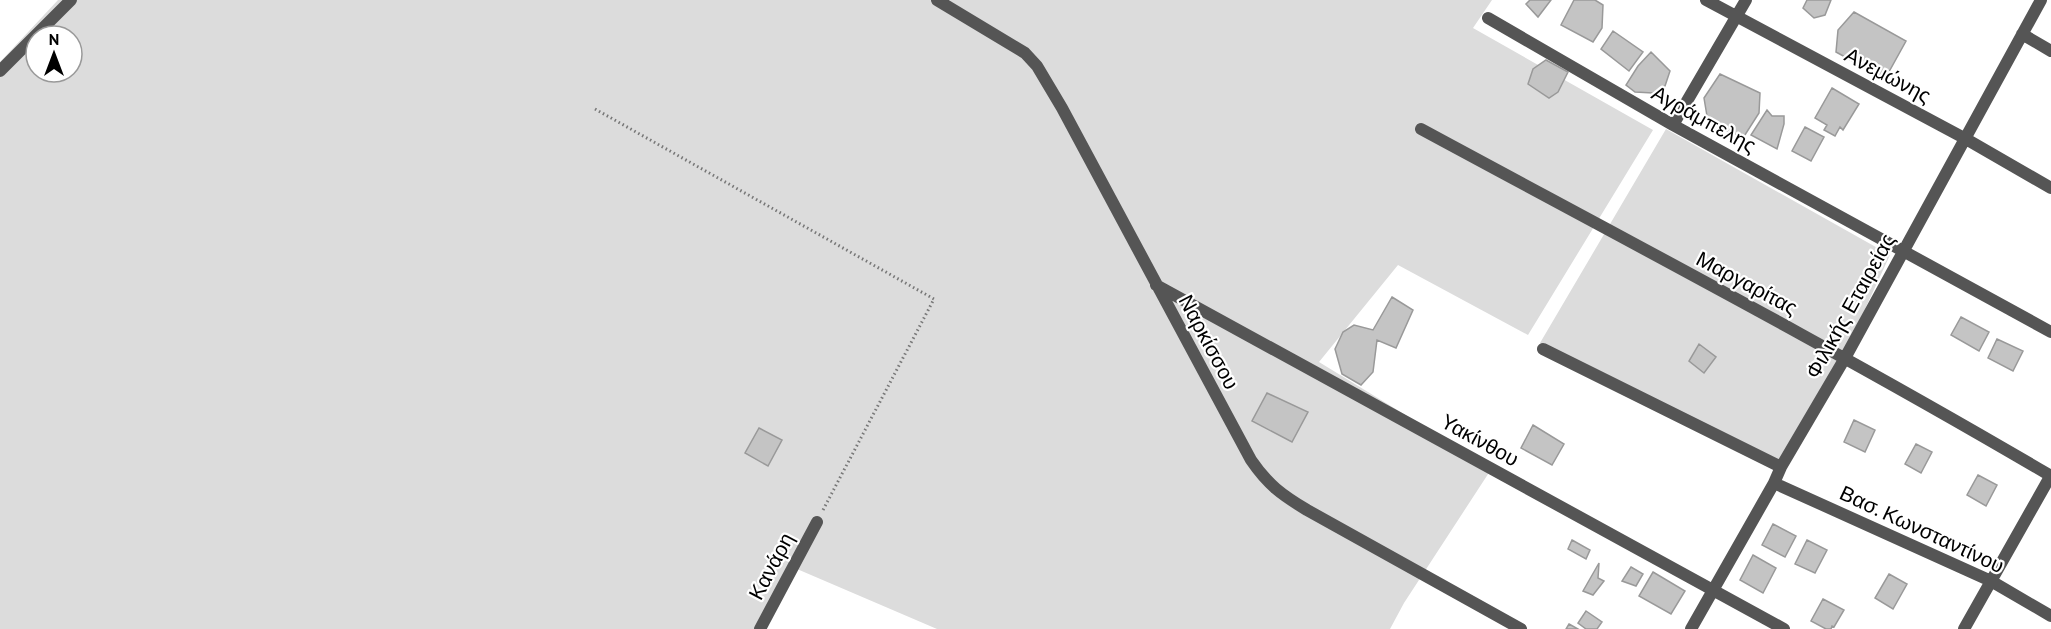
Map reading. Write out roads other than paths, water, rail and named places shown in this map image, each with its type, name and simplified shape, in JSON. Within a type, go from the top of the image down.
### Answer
[{"type":"street","points":[[0,71],[71,0]]},
{"type":"street","name":"Ναρκίσσου","points":[[937,0],[1012,44],[1025,53],[1037,66],[1062,108],[1251,460],[1264,479],[1284,496],[1307,510],[1521,629]]},
{"type":"street","name":"Ανεμώνης","points":[[1706,0],[1966,139],[2051,188]]},
{"type":"street","points":[[1674,125],[1746,0]]},
{"type":"street","name":"Φιλικής Εταιρείας","points":[[1691,629],[1845,358],[2041,0]]},
{"type":"street","name":"Αγράμπελης","points":[[1488,18],[1674,125],[2051,332]]},
{"type":"street","points":[[2022,34],[2051,51]]},
{"type":"street","name":"Μαργαρίτας","points":[[1421,129],[1845,358],[2051,476]]},
{"type":"street","name":"Υακίνθου","points":[[1156,285],[1784,629]]},
{"type":"street","points":[[1543,349],[1781,467]]},
{"type":"street","points":[[1964,629],[2051,476]]},
{"type":"street","name":"Βασ. Κωνσταντίνου","points":[[1774,483],[1991,581],[2051,616]]},
{"type":"street","name":"Κανάρη","points":[[764,628],[817,522]]}]
